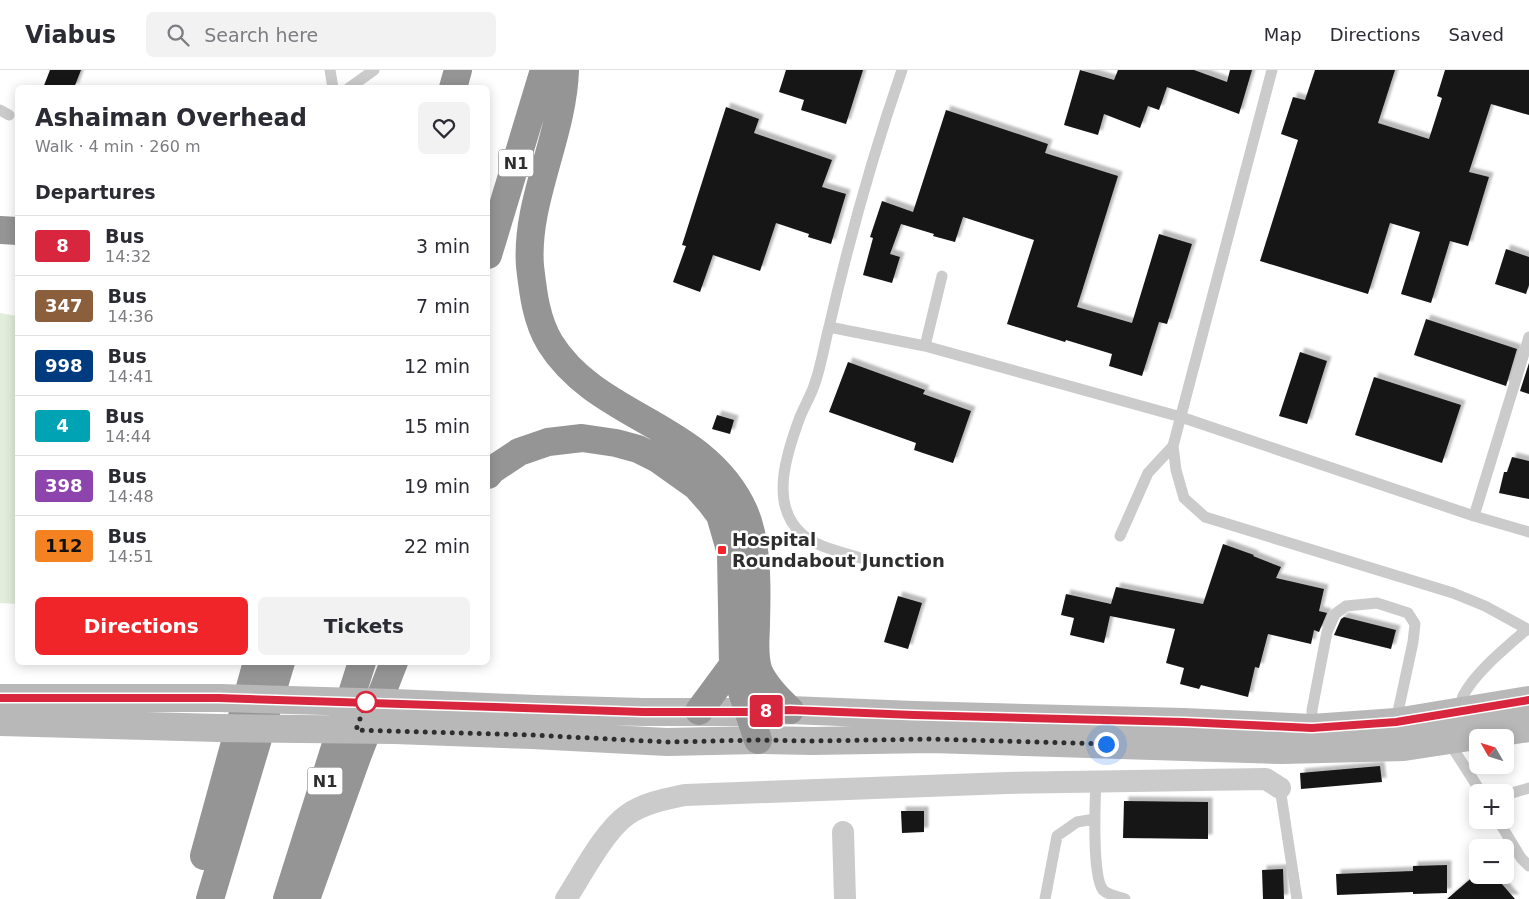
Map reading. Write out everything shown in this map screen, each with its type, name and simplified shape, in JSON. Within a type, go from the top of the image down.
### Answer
[{"type":"highway","points":[[454,85],[458,70]]},
{"type":"highway","name":"N1","points":[[490,248],[544,70]]},
{"type":"highway","points":[[565,70],[565,89],[560,117],[535,212],[530,241],[533,290],[540,320],[550,342],[567,365],[589,386],[690,447],[715,468],[732,489],[745,513],[752,542],[756,570],[756,650],[758,670],[777,698],[790,710]]},
{"type":"highway","points":[[0,230],[15,231]]},
{"type":"highway","points":[[490,472],[519,452],[548,442],[582,438],[616,443],[638,450],[658,459],[696,486],[720,515],[731,553],[733,666],[758,740]]},
{"type":"highway","points":[[192,899],[256,665]]},
{"type":"highway","points":[[210,899],[280,665]]},
{"type":"highway","name":"N1","points":[[287,899],[361,665]]},
{"type":"highway","points":[[306,899],[393,665]]},
{"type":"highway","points":[[700,711],[733,666]]},
{"type":"main road","points":[[0,698],[219,698],[536,709],[748,712],[790,710],[1184,722],[1312,728],[1396,722],[1529,700]]},
{"type":"main road","points":[[0,722],[219,728],[395,730],[667,742],[950,740],[1218,749],[1363,749],[1404,747],[1529,728]]},
{"type":"street","points":[[1215,780],[1218,749]]},
{"type":"street","points":[[566,899],[612,829],[627,815],[644,806],[665,799],[686,796],[1007,782],[1266,779],[1280,788]]},
{"type":"street","points":[[843,832],[845,899]]},
{"type":"lane","points":[[330,70],[332,85]]},
{"type":"lane","points":[[353,85],[374,70]]},
{"type":"lane","points":[[864,559],[813,542],[800,533],[789,519],[784,508],[784,469],[800,416],[814,386],[849,242],[884,122],[902,70]]},
{"type":"lane","points":[[1272,70],[1173,446],[1176,470],[1184,498],[1205,517],[1453,593],[1485,606],[1528,629],[1493,659],[1478,675],[1462,697],[1460,712]]},
{"type":"lane","points":[[925,346],[942,276]]},
{"type":"lane","points":[[829,326],[925,346],[1181,416],[1474,516],[1529,532]]},
{"type":"lane","points":[[1474,516],[1529,337]]},
{"type":"lane","points":[[1120,536],[1148,473],[1173,446]]},
{"type":"lane","points":[[1312,728],[1312,710],[1327,632],[1335,614],[1346,606],[1377,603],[1408,613],[1415,624],[1396,722]]},
{"type":"lane","points":[[1444,742],[1454,750],[1476,784]]},
{"type":"lane","points":[[1096,781],[1095,819],[1098,881],[1104,892],[1125,899]]},
{"type":"lane","points":[[1280,788],[1297,899]]},
{"type":"lane","points":[[1514,793],[1529,788]]},
{"type":"lane","points":[[1046,899],[1057,836],[1077,822],[1095,819]]},
{"type":"lane","points":[[1503,829],[1521,858],[1529,866]]},
{"type":"green space","points":[[0,313],[15,316],[15,604],[0,603]]},
{"type":"building","points":[[50,70],[81,70],[75,85],[44,85]]},
{"type":"building","points":[[786,70],[863,70],[846,124],[801,110],[804,100],[779,92]]},
{"type":"building","points":[[1080,70],[1114,80],[1118,70],[1194,70],[1227,82],[1230,70],[1252,70],[1239,114],[1167,87],[1159,110],[1148,106],[1140,128],[1104,114],[1098,135],[1064,125]]},
{"type":"building","points":[[1315,70],[1395,70],[1378,123],[1429,139],[1442,98],[1437,96],[1445,70],[1529,70],[1529,115],[1491,104],[1469,172],[1489,177],[1468,246],[1450,241],[1431,303],[1401,294],[1420,232],[1390,223],[1368,294],[1260,261],[1298,140],[1281,134],[1293,97],[1305,100]]},
{"type":"building","points":[[726,107],[759,119],[754,133],[832,160],[822,187],[846,194],[831,244],[808,237],[809,234],[776,223],[760,271],[713,255],[700,292],[673,282],[686,246],[682,245]]},
{"type":"building","points":[[946,110],[1048,144],[1045,153],[1118,176],[1077,307],[1132,323],[1159,234],[1192,244],[1167,324],[1159,322],[1142,376],[1109,366],[1112,354],[1007,324],[1034,240],[963,217],[955,242],[901,224],[890,254],[900,257],[892,283],[863,275],[873,238],[870,237],[882,201],[913,212]]},
{"type":"building","points":[[1506,249],[1529,257],[1529,285],[1526,294],[1495,284]]},
{"type":"building","points":[[1426,319],[1517,349],[1506,386],[1414,355]]},
{"type":"building","points":[[1300,352],[1327,361],[1307,424],[1279,416]]},
{"type":"building","points":[[848,362],[925,390],[923,394],[971,411],[953,463],[914,450],[916,443],[829,412]]},
{"type":"building","points":[[1529,363],[1529,394],[1520,391]]},
{"type":"building","points":[[1374,377],[1461,405],[1442,463],[1355,435]]},
{"type":"building","points":[[717,415],[734,420],[730,434],[712,429]]},
{"type":"building","points":[[1512,457],[1529,461],[1529,499],[1499,493],[1504,472],[1507,472]]},
{"type":"building","points":[[1223,544],[1281,567],[1276,578],[1324,589],[1319,611],[1327,613],[1319,632],[1314,630],[1311,644],[1268,634],[1259,668],[1255,667],[1248,697],[1201,685],[1199,689],[1180,684],[1184,668],[1166,663],[1175,629],[1110,616],[1104,643],[1070,635],[1074,618],[1061,615],[1066,594],[1111,604],[1116,587],[1203,604]]},
{"type":"building","points":[[898,596],[922,603],[908,649],[884,642]]},
{"type":"building","points":[[1344,617],[1396,630],[1391,649],[1334,635],[1341,619]]},
{"type":"building","points":[[1380,766],[1382,782],[1301,789],[1300,773]]},
{"type":"building","points":[[1124,801],[1208,802],[1208,839],[1123,838]]},
{"type":"building","points":[[901,811],[924,811],[924,832],[902,833]]},
{"type":"building","points":[[1447,865],[1447,893],[1413,894],[1413,892],[1337,895],[1336,874],[1413,871],[1413,866]]},
{"type":"building","points":[[1283,869],[1284,899],[1263,899],[1262,870]]},
{"type":"building","points":[[1469,880],[1469,884],[1502,884],[1515,899],[1447,899]]},
{"type":"bus line","name":"8","points":[[0,698],[219,698],[643,712],[790,710],[1184,722],[1312,728],[1396,722],[1529,700]]},
{"type":"place","name":"Hospital Roundabout Junction","points":[[722,550]]},
{"type":"route","points":[[366,702],[356,730],[532,735],[667,742],[932,739],[1106,744]]}]
